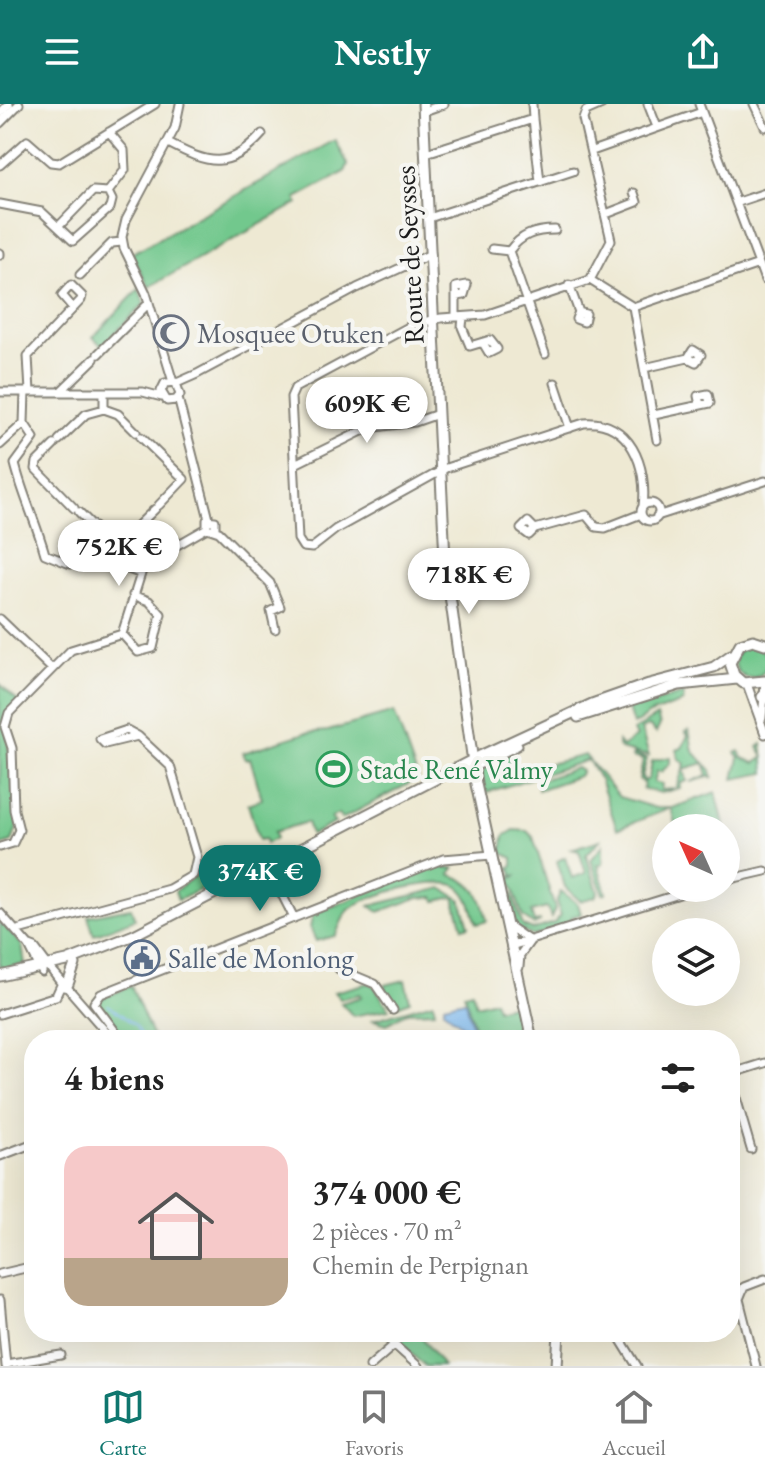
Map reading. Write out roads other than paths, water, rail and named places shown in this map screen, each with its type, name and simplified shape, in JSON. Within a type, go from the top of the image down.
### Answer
[{"type":"main road","name":"Route de Seysses","points":[[424,107],[445,559],[472,763],[530,1030]]},
{"type":"main road","points":[[0,979],[27,970],[46,969],[134,935],[592,704],[649,684],[714,667],[744,641],[765,644]]},
{"type":"main road","points":[[731,655],[731,668],[737,679]]},
{"type":"main road","points":[[472,763],[605,707],[689,683],[737,679],[747,684],[765,683]]},
{"type":"main road","points":[[0,979],[75,964],[131,942],[268,868]]},
{"type":"main road","points":[[67,987],[75,964]]},
{"type":"main road","points":[[557,1366],[558,1342]]},
{"type":"street","points":[[0,113],[9,104]]},
{"type":"street","points":[[0,123],[19,104]]},
{"type":"street","points":[[0,165],[27,141],[51,162],[59,163],[155,104]]},
{"type":"street","points":[[180,104],[179,121],[126,220],[122,242],[149,303],[210,525],[270,583],[280,607],[271,611],[275,629]]},
{"type":"street","points":[[424,107],[444,104]]},
{"type":"street","points":[[532,104],[540,182]]},
{"type":"street","points":[[590,280],[611,240],[584,114],[602,104]]},
{"type":"street","points":[[648,104],[657,127]]},
{"type":"street","points":[[754,104],[765,127]]},
{"type":"street","points":[[592,151],[701,108],[765,280]]},
{"type":"street","points":[[426,153],[533,119]]},
{"type":"street","points":[[108,192],[125,170],[124,150],[109,132]]},
{"type":"street","points":[[168,143],[198,159],[214,162],[226,160],[250,147],[262,134]]},
{"type":"street","points":[[429,218],[573,171]]},
{"type":"street","points":[[59,226],[93,191],[108,192]]},
{"type":"street","points":[[0,204],[42,212],[59,226],[69,240],[80,239],[110,208],[112,200],[108,192]]},
{"type":"street","points":[[606,214],[633,206],[637,202],[634,193]]},
{"type":"street","points":[[738,202],[765,193]]},
{"type":"street","points":[[509,251],[518,237],[541,230],[555,230]]},
{"type":"street","points":[[80,275],[112,243],[122,242]]},
{"type":"street","points":[[492,249],[509,251]]},
{"type":"street","points":[[509,251],[545,354]]},
{"type":"street","points":[[0,392],[171,390],[347,293],[431,254]]},
{"type":"street","points":[[633,307],[759,264]]},
{"type":"street","points":[[656,509],[645,492],[634,450],[625,436],[616,428],[596,422],[570,428],[425,480],[307,548],[298,539],[291,397],[295,388],[405,328],[434,320],[485,315],[590,280],[633,307],[657,440]]},
{"type":"street","points":[[569,285],[579,312]]},
{"type":"street","points":[[456,296],[466,342],[474,346],[483,343]]},
{"type":"street","points":[[61,391],[149,303]]},
{"type":"street","points":[[73,308],[28,356],[24,423],[34,438],[15,464],[24,501],[32,509],[48,557],[70,564],[93,544],[101,543],[126,568],[139,573]]},
{"type":"street","points":[[644,368],[688,358]]},
{"type":"street","points":[[555,383],[570,428]]},
{"type":"street","points":[[104,392],[104,409]]},
{"type":"street","points":[[654,415],[700,405]]},
{"type":"street","points":[[184,479],[118,414],[104,409],[88,413],[37,462],[36,469],[111,544],[117,546],[184,479],[198,475]]},
{"type":"street","points":[[295,464],[368,428],[408,423],[438,414]]},
{"type":"street","points":[[0,445],[24,423]]},
{"type":"street","points":[[535,529],[586,515],[596,527],[605,528],[642,510],[675,508],[765,481]]},
{"type":"street","points":[[645,492],[642,510],[649,521],[656,509]]},
{"type":"street","points":[[122,634],[139,573],[149,560],[210,525]]},
{"type":"street","points":[[122,634],[140,652],[153,648],[161,618],[149,601],[133,595]]},
{"type":"street","points":[[0,619],[52,669]]},
{"type":"street","points":[[0,847],[13,843],[19,830],[14,810],[12,748],[6,718],[76,647],[122,634]]},
{"type":"street","points":[[764,733],[765,683]]},
{"type":"street","points":[[747,684],[764,733]]},
{"type":"street","points":[[18,930],[41,921],[169,889],[193,875],[197,857],[170,766],[138,736]]},
{"type":"street","points":[[114,1030],[94,1003],[101,994],[443,859],[492,855]]},
{"type":"street","points":[[268,868],[294,918]]},
{"type":"street","points":[[740,877],[765,871]]},
{"type":"street","points":[[511,946],[654,902]]},
{"type":"street","points":[[0,913],[18,930],[46,969],[67,987],[104,1030]]},
{"type":"street","points":[[507,925],[530,941]]},
{"type":"street","points":[[517,973],[520,955],[530,941]]},
{"type":"street","points":[[27,970],[29,946]]},
{"type":"street","points":[[332,959],[339,969],[375,984],[393,1010]]},
{"type":"street","points":[[0,1014],[56,996],[67,987]]},
{"type":"street","points":[[740,1072],[765,1063]]},
{"type":"street","points":[[740,1110],[751,1149]]},
{"type":"street","points":[[0,1156],[24,1147]]},
{"type":"street","points":[[0,1274],[24,1268]]},
{"type":"street","points":[[740,1297],[744,1287],[765,1279]]},
{"type":"street","points":[[0,1300],[6,1365],[61,1355]]},
{"type":"street","points":[[740,1303],[756,1366]]},
{"type":"street","points":[[391,1342],[418,1366]]},
{"type":"street","points":[[622,1342],[637,1366]]},
{"type":"street","points":[[370,1366],[394,1345]]},
{"type":"water","points":[[464,1000],[473,1029],[467,1029],[444,1010],[444,1005]]},
{"type":"waterway","points":[[108,1005],[138,1030]]},
{"type":"place","name":"Mosquee Otuken","points":[[171,333]]},
{"type":"place","name":"Stade René Valmy","points":[[334,769]]},
{"type":"place","name":"Salle de Monlong","points":[[142,958]]}]
